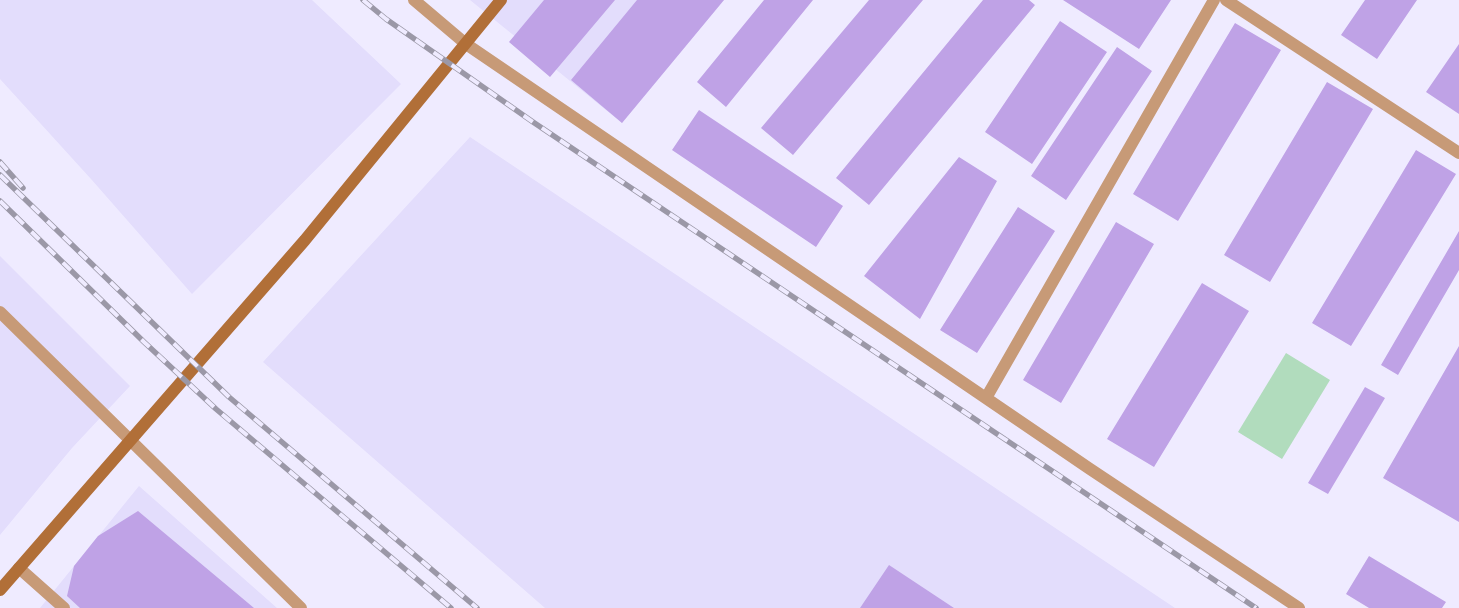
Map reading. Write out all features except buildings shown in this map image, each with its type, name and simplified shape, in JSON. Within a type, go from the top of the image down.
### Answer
[{"type":"street","points":[[414,0],[466,44],[986,398],[1299,608]]},
{"type":"street","points":[[0,590],[306,240],[501,0]]},
{"type":"street","points":[[986,398],[1214,0]]},
{"type":"street","points":[[1226,0],[1459,153]]},
{"type":"street","points":[[0,312],[301,608]]},
{"type":"street","points":[[19,568],[64,608]]},
{"type":"shaded area","points":[[0,0],[312,0],[401,84],[192,294],[0,79]]},
{"type":"shaded area","points":[[470,0],[724,0],[622,123]]},
{"type":"shaded area","points":[[470,137],[1175,608],[545,608],[263,362]]},
{"type":"shaded area","points":[[0,256],[130,386],[72,448],[0,535]]},
{"type":"shaded area","points":[[139,486],[277,608],[40,608]]},
{"type":"green space","points":[[1286,353],[1330,380],[1282,459],[1238,432]]},
{"type":"railway","points":[[363,0],[386,19],[533,122],[1256,608]]},
{"type":"railway","points":[[0,162],[23,188]]},
{"type":"railway","points":[[0,175],[229,397],[477,608]]},
{"type":"railway","points":[[0,201],[144,342],[216,409],[451,608]]}]
